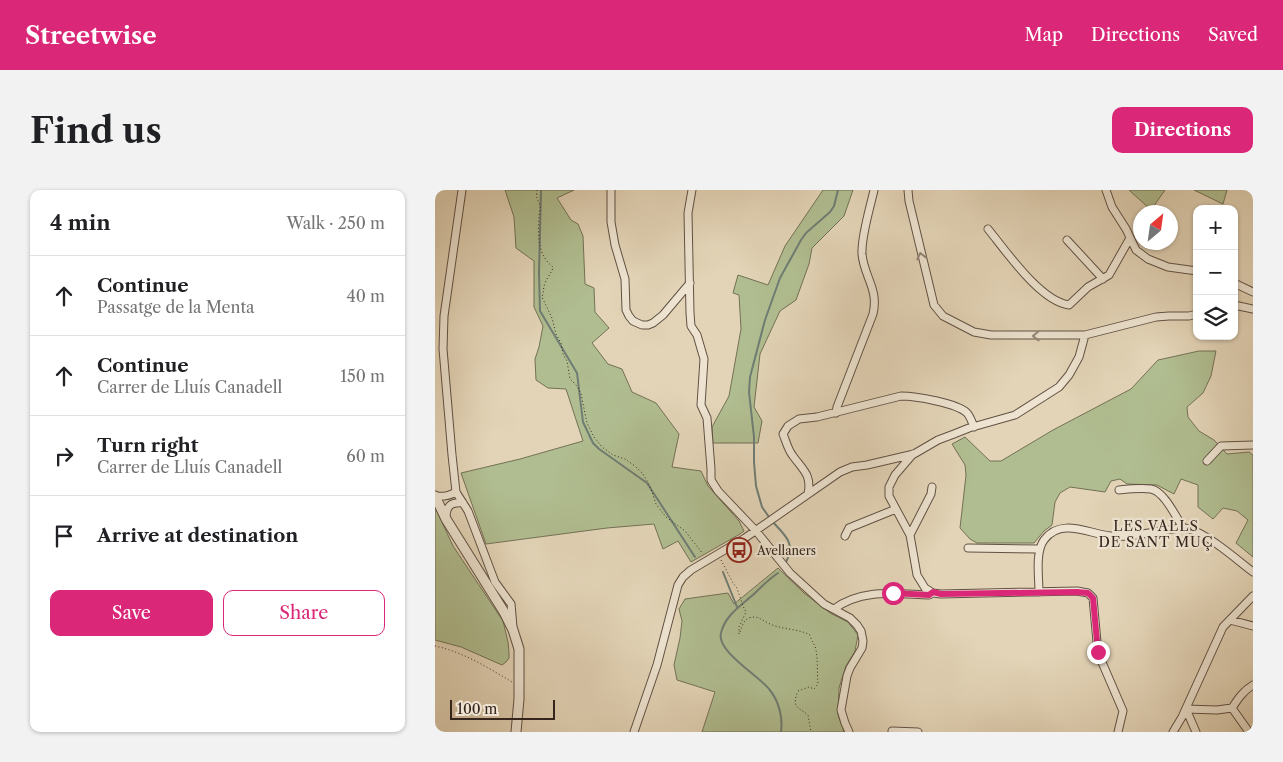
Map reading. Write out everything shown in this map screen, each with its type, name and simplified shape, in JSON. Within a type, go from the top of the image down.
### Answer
[{"type":"street","points":[[462,190],[444,316],[443,349],[452,455],[457,492],[468,511],[495,582],[511,604],[513,630]]},
{"type":"street","points":[[611,190],[611,222],[615,245],[625,279],[626,310],[633,321],[642,325],[653,323],[663,315],[690,283]]},
{"type":"street","points":[[692,190],[688,213],[691,326],[697,336],[704,359],[701,404],[707,418],[711,480],[718,491],[756,531],[790,573],[824,604],[853,621],[859,628],[863,637],[863,645],[846,681],[841,710],[849,732]]},
{"type":"street","points":[[837,413],[837,406],[873,314],[875,304],[863,260],[862,246],[874,190]]},
{"type":"street","points":[[908,190],[927,282],[934,305],[943,316],[975,332],[991,335],[1085,335],[1156,318],[1193,315]]},
{"type":"street","points":[[1106,190],[1112,207],[1136,250],[1148,259],[1168,267],[1193,270]]},
{"type":"street","points":[[987,229],[1038,288],[1063,304],[1069,305],[1088,287],[1109,274],[1130,238]]},
{"type":"street","points":[[1067,240],[1103,279]]},
{"type":"street","points":[[1238,285],[1253,292]]},
{"type":"street","points":[[1238,305],[1253,309]]},
{"type":"street","points":[[634,732],[657,665],[678,585],[683,577],[691,570],[719,555],[756,531],[840,472],[852,467],[867,466],[914,454],[938,440],[1015,415],[1059,387],[1069,375],[1079,357],[1085,335]]},
{"type":"street","points":[[808,494],[810,486],[808,476],[792,455],[783,434],[787,426],[799,419],[837,413],[901,396],[909,396],[956,407],[966,412],[974,427]]},
{"type":"street","points":[[1207,461],[1221,446],[1253,445]]},
{"type":"street","points":[[914,454],[895,475],[889,487],[889,496],[909,535],[917,576],[925,588],[941,594],[1088,593],[1093,598],[1098,652],[1123,711],[1118,732]]},
{"type":"street","points":[[909,535],[931,494],[931,486]]},
{"type":"street","points":[[1119,490],[1157,490],[1163,496],[1183,528]]},
{"type":"street","points":[[435,496],[443,497],[457,492]]},
{"type":"street","points":[[435,496],[446,520],[504,612],[513,630],[519,649],[519,700],[516,732]]},
{"type":"street","points":[[446,520],[446,511],[449,506],[455,502],[463,503]]},
{"type":"street","points":[[845,536],[849,528],[896,509]]},
{"type":"street","points":[[1039,592],[1039,549],[1044,540],[1057,529],[1071,528],[1111,536],[1127,536],[1189,528],[1202,535],[1253,572]]},
{"type":"street","points":[[968,548],[1039,549]]},
{"type":"street","points":[[834,609],[847,601],[869,594],[929,595],[933,592]]},
{"type":"street","points":[[1173,732],[1182,717],[1223,627],[1253,596]]},
{"type":"street","points":[[1230,620],[1253,626]]},
{"type":"street","points":[[1232,708],[1238,698],[1253,685]]},
{"type":"street","points":[[1186,708],[1217,710],[1232,708]]},
{"type":"street","points":[[1186,708],[1196,732]]},
{"type":"street","points":[[1232,708],[1249,732]]},
{"type":"street","points":[[892,732],[919,732]]},
{"type":"path","points":[[537,190],[536,197],[541,208],[539,215],[539,245],[548,263],[553,267],[544,284],[545,291],[542,297],[561,343],[570,378],[581,394],[587,423],[602,447],[613,455],[625,459],[643,474],[650,486],[656,504],[666,517],[685,531],[709,560]]},
{"type":"path","points":[[719,555],[737,588],[746,612],[739,627],[739,634],[744,622],[749,618],[757,617],[774,626],[805,632],[810,635],[817,651],[816,669],[818,684],[814,689],[809,687],[798,691],[794,702],[796,707],[807,715],[811,732]]},
{"type":"path","points":[[435,646],[449,649],[471,659],[519,686]]},
{"type":"green space","points":[[505,190],[574,190],[557,198],[571,220],[578,224],[583,236],[585,284],[594,288],[595,312],[609,328],[592,343],[608,364],[622,369],[632,392],[656,403],[679,434],[672,467],[701,471],[708,486],[739,521],[744,531],[740,534],[691,562],[678,541],[663,549],[654,524],[607,528],[486,544],[461,473],[583,441],[566,389],[548,388],[536,380],[535,359],[543,326],[534,307],[534,261],[516,248],[514,217]]},
{"type":"green space","points":[[823,190],[853,190],[844,216],[812,248],[809,264],[796,300],[780,311],[760,354],[754,407],[762,421],[758,443],[713,443],[712,427],[729,396],[741,329],[739,295],[733,293],[738,275],[768,285],[785,246]]},
{"type":"green space","points":[[1129,190],[1165,190],[1154,205],[1146,205]]},
{"type":"green space","points":[[1194,190],[1227,190],[1223,204]]},
{"type":"green space","points":[[1199,351],[1216,351],[1211,376],[1203,393],[1187,407],[1188,417],[1199,431],[1214,440],[1227,454],[1249,452],[1253,455],[1253,557],[1236,543],[1248,520],[1237,511],[1223,508],[1213,519],[1198,507],[1198,485],[1181,479],[1174,494],[1157,485],[1127,484],[1120,479],[1111,481],[1105,492],[1070,487],[1060,493],[1055,502],[1052,525],[1034,543],[977,543],[970,539],[960,528],[966,475],[965,465],[952,444],[965,437],[990,461],[1001,461],[1053,430],[1131,389],[1158,360]]},
{"type":"green space","points":[[435,507],[453,546],[503,621],[508,642],[509,658],[502,665],[461,647],[435,640]]},
{"type":"green space","points":[[778,568],[804,593],[830,613],[848,622],[858,635],[855,651],[846,666],[839,688],[838,715],[844,732],[702,732],[715,692],[677,680],[674,665],[682,621],[679,609],[685,599],[728,593],[734,604]]},
{"type":"waterway","points":[[541,190],[540,311],[577,373],[583,422],[593,443],[599,449],[647,483],[695,557]]},
{"type":"waterway","points":[[769,517],[762,507],[756,486],[754,437],[749,392],[750,377],[765,320],[780,278],[806,233],[830,212],[834,206],[838,190]]},
{"type":"waterway","points":[[772,521],[788,540],[790,549],[786,562]]},
{"type":"waterway","points":[[723,572],[737,607]]},
{"type":"waterway","points":[[778,573],[726,621],[721,633],[721,640],[731,655],[769,689],[779,709],[781,732]]},
{"type":"place","name":"Avellaners","points":[[739,550]]},
{"type":"district","name":"LES VALLS DE SANT MUÇ","points":[[1156,534]]},
{"type":"route","points":[[893,593],[929,595],[933,592],[941,594],[1088,593],[1093,598],[1098,652]]}]
